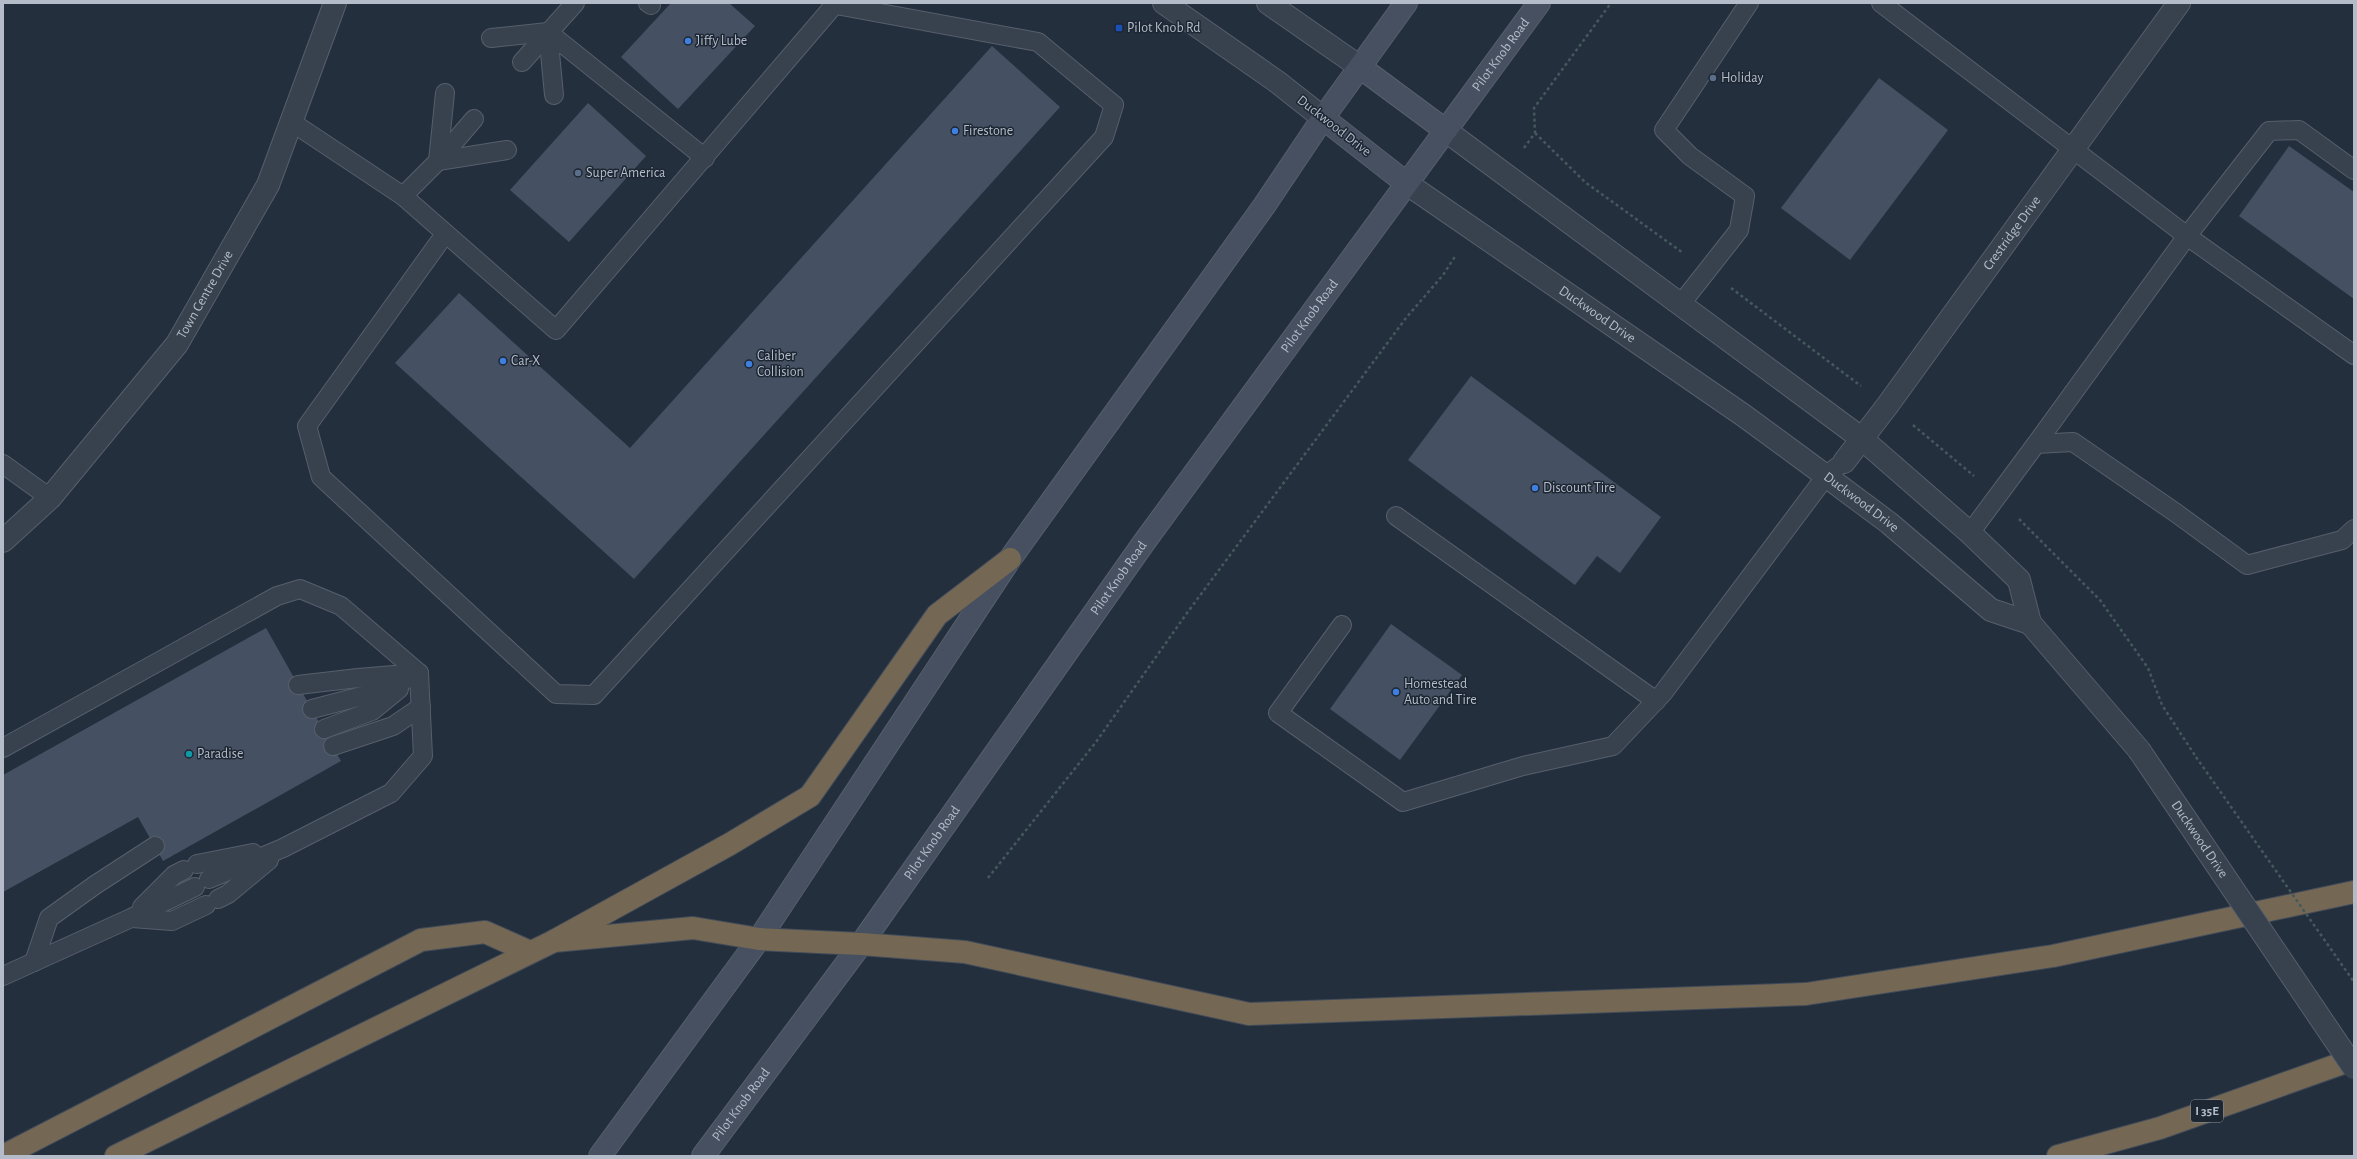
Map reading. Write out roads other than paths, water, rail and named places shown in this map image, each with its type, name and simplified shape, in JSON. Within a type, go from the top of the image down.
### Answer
[{"type":"highway","points":[[116,1156],[554,941],[730,844],[810,796],[937,615],[1010,559]]},
{"type":"highway","points":[[554,941],[693,928],[759,939],[861,944],[964,952],[1241,1013],[1257,1014],[1806,994],[2053,956],[2354,892]]},
{"type":"highway","points":[[3,1156],[421,940],[486,932],[530,952]]},
{"type":"highway","name":"I 35E","points":[[2058,1156],[2160,1128],[2354,1059]]},
{"type":"main road","points":[[600,1156],[759,939],[1010,559],[1264,206],[1324,118],[1406,3]]},
{"type":"main road","name":"Pilot Knob Road","points":[[703,1156],[861,944],[1146,541],[1406,183],[1539,3]]},
{"type":"main road","name":"Duckwood Drive","points":[[1360,67],[1445,130]]},
{"type":"main road","name":"Duckwood Drive","points":[[1324,118],[1406,183]]},
{"type":"street","name":"Town Centre Drive","points":[[3,541],[50,498],[177,344],[268,185],[290,121],[333,15],[335,3]]},
{"type":"street","name":"Duckwood Drive","points":[[1164,3],[1276,81],[1324,118]]},
{"type":"street","name":"Duckwood Drive","points":[[1268,3],[1360,67]]},
{"type":"street","name":"Crestridge Drive","points":[[1844,462],[2179,3]]},
{"type":"street","name":"Duckwood Drive","points":[[1445,130],[1861,438],[1970,533],[2019,580],[2030,623],[2139,750],[2354,1068]]},
{"type":"street","name":"Duckwood Drive","points":[[1406,183],[1736,411],[1826,476],[1888,523],[1990,610],[2030,623]]},
{"type":"lane","points":[[522,62],[575,3]]},
{"type":"lane","points":[[1680,305],[1739,230],[1745,196],[1690,156],[1664,130],[1749,3]]},
{"type":"lane","points":[[1881,3],[2187,236],[2354,355]]},
{"type":"lane","points":[[290,121],[402,196],[556,330],[836,4],[1038,42],[1114,105],[1104,136],[594,695],[556,694],[322,477],[307,426],[445,234]]},
{"type":"lane","points":[[548,32],[554,95]]},
{"type":"lane","points":[[491,38],[548,32],[705,158]]},
{"type":"lane","points":[[438,161],[445,93]]},
{"type":"lane","points":[[402,196],[438,161],[474,119]]},
{"type":"lane","points":[[1970,533],[2187,236],[2269,131],[2299,130],[2354,170]]},
{"type":"lane","points":[[438,161],[507,150]]},
{"type":"lane","points":[[2036,444],[2073,442],[2176,513],[2247,565],[2342,540],[2354,529]]},
{"type":"lane","points":[[1342,625],[1278,712],[1403,802],[1523,766],[1613,746],[1656,701],[1826,476],[1844,462]]},
{"type":"lane","points":[[3,464],[50,498]]},
{"type":"lane","points":[[1396,516],[1656,701]]},
{"type":"lane","points":[[3,748],[277,596],[300,589],[341,606],[419,673],[423,756],[390,793],[283,848],[202,883],[131,918],[3,976]]},
{"type":"lane","points":[[298,685],[419,673]]},
{"type":"lane","points":[[312,709],[381,691],[419,673]]},
{"type":"lane","points":[[324,729],[372,711],[419,673]]},
{"type":"lane","points":[[333,746],[393,726],[420,707]]},
{"type":"lane","points":[[34,962],[49,918],[94,885],[155,846]]},
{"type":"lane","points":[[131,918],[174,875],[191,867],[283,848]]},
{"type":"lane","points":[[131,918],[172,921],[228,894],[283,848]]},
{"type":"place","name":"Pilot Knob Rd","points":[[1119,28]]},
{"type":"place","name":"Jiffy Lube","points":[[688,41]]},
{"type":"place","name":"Holiday","points":[[1713,78]]},
{"type":"place","name":"Firestone","points":[[955,131]]},
{"type":"place","name":"Super America","points":[[578,173]]},
{"type":"place","name":"Car-X","points":[[503,361]]},
{"type":"place","name":"Caliber Collision","points":[[749,364]]},
{"type":"place","name":"Discount Tire","points":[[1535,488]]},
{"type":"place","name":"Homestead Auto and Tire","points":[[1396,692]]},
{"type":"place","name":"Paradise","points":[[189,754]]}]
